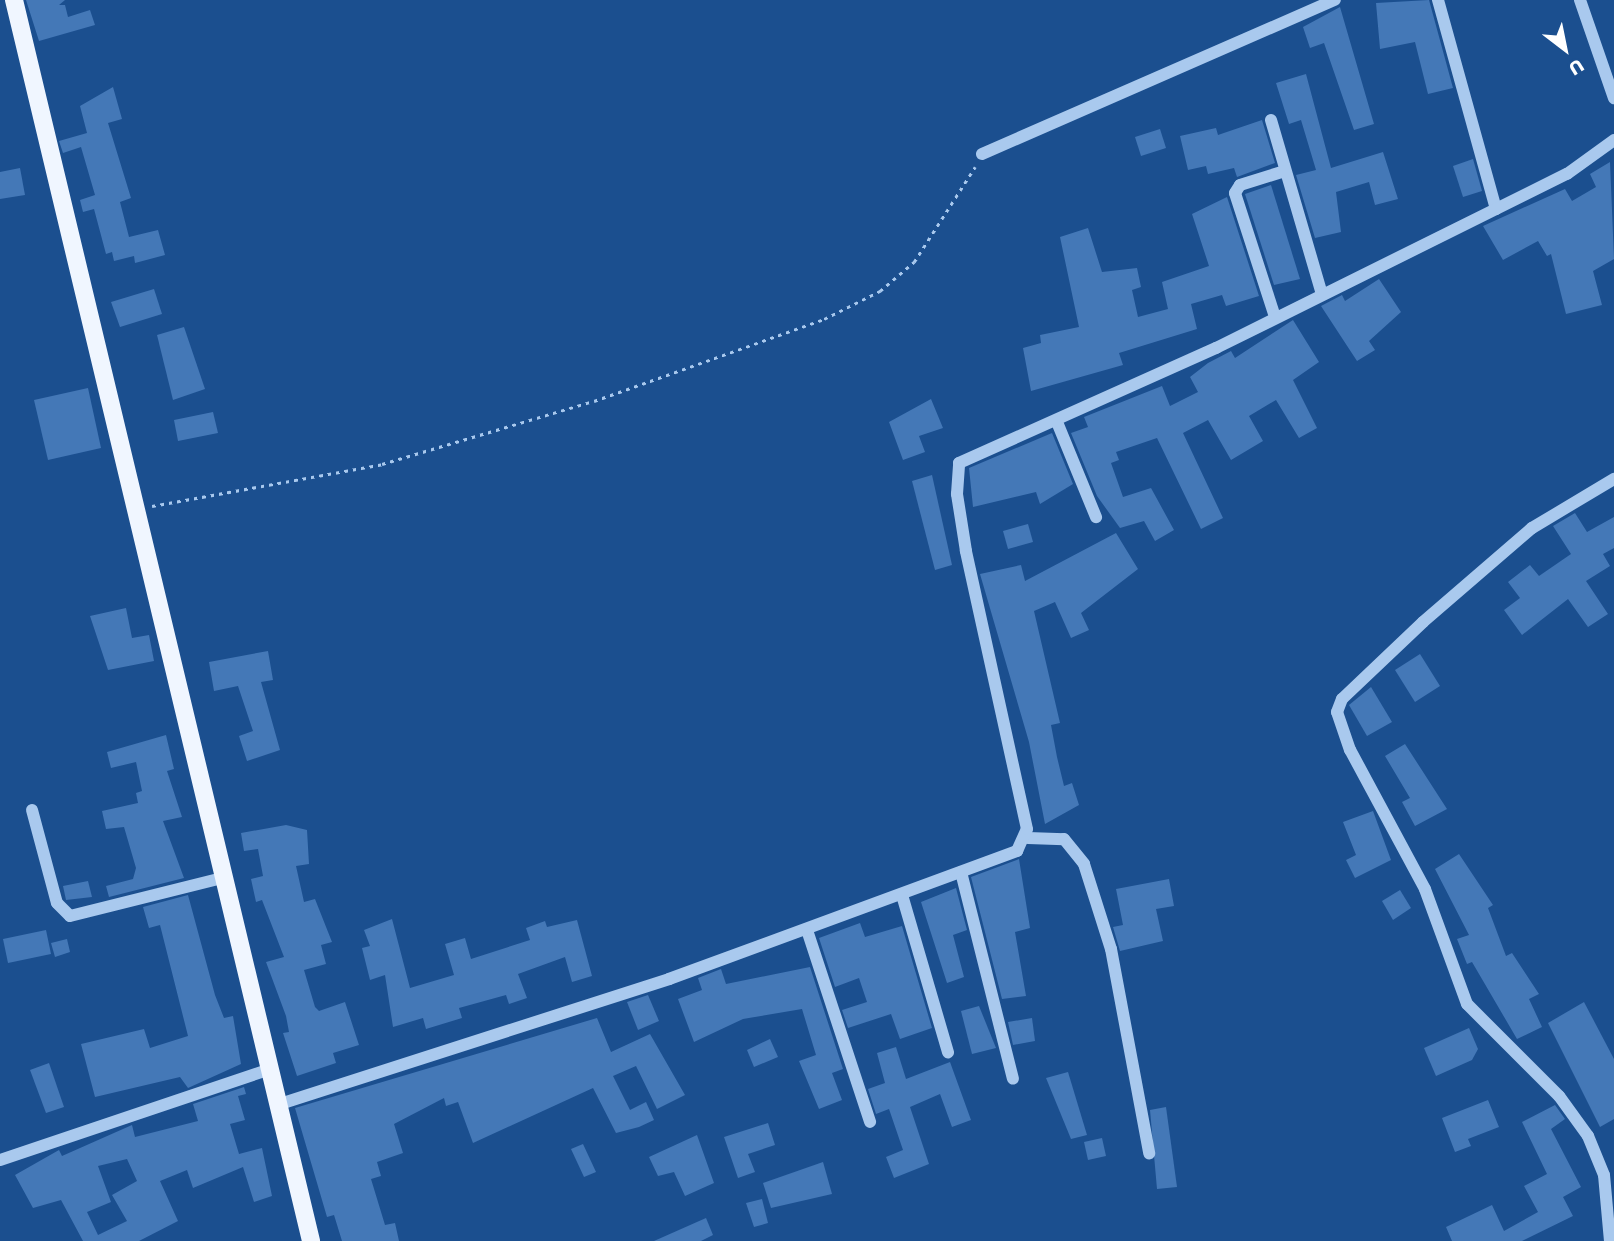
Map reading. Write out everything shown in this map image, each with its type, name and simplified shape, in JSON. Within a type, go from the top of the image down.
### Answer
[{"type":"main road","points":[[14,0],[138,508],[311,1241]]},
{"type":"street","points":[[982,154],[1335,0]]},
{"type":"street","points":[[1438,0],[1496,209]]},
{"type":"street","points":[[1580,0],[1614,98]]},
{"type":"street","points":[[1271,120],[1321,291]]},
{"type":"street","points":[[1028,838],[957,494],[959,463],[1057,422],[1275,317],[1321,291],[1567,174],[1614,140]]},
{"type":"street","points":[[1275,317],[1235,193],[1240,185],[1285,171]]},
{"type":"street","points":[[1057,422],[1096,517]]},
{"type":"street","points":[[1610,1241],[1604,1174],[1588,1136],[1559,1096],[1466,1003],[1425,889],[1350,750],[1336,712],[1342,699],[1413,632],[1532,528],[1614,479]]},
{"type":"street","points":[[32,810],[57,903],[70,916],[226,877]]},
{"type":"street","points":[[280,1104],[807,930],[1017,851],[1028,838]]},
{"type":"street","points":[[1028,838],[1064,839],[1084,864],[1111,949],[1149,1153]]},
{"type":"street","points":[[961,872],[1013,1079]]},
{"type":"street","points":[[902,895],[948,1052]]},
{"type":"street","points":[[807,930],[870,1122]]},
{"type":"street","points":[[0,1160],[271,1069]]},
{"type":"path","points":[[138,508],[382,464],[594,401],[824,319],[880,291],[914,262],[982,154]]},
{"type":"building","points":[[26,0],[65,0],[59,5],[65,5],[68,17],[90,10],[95,25],[39,41]]},
{"type":"building","points":[[1429,0],[1453,88],[1428,94],[1415,42],[1380,49],[1376,3]]},
{"type":"building","points":[[1340,7],[1374,124],[1354,130],[1324,43],[1310,48],[1303,27]]},
{"type":"building","points":[[1306,74],[1331,168],[1383,152],[1398,199],[1375,205],[1369,182],[1336,192],[1341,232],[1315,238],[1296,175],[1316,170],[1301,120],[1289,124],[1276,83]]},
{"type":"building","points":[[113,87],[122,119],[108,123],[131,198],[120,202],[129,237],[158,230],[165,255],[135,263],[134,256],[114,261],[112,252],[106,254],[94,209],[83,212],[80,200],[95,195],[81,147],[63,153],[59,141],[87,133],[80,106]]},
{"type":"building","points":[[1262,120],[1275,163],[1237,177],[1234,168],[1208,174],[1206,166],[1188,170],[1180,136],[1216,128],[1218,135]]},
{"type":"building","points":[[1160,129],[1166,148],[1141,156],[1135,137]]},
{"type":"building","points":[[1473,159],[1482,191],[1463,197],[1453,166]]},
{"type":"building","points":[[1610,162],[1614,259],[1593,271],[1602,305],[1566,314],[1551,254],[1547,256],[1538,241],[1503,260],[1483,226],[1565,189],[1572,201],[1596,187],[1590,174]]},
{"type":"building","points":[[20,168],[25,195],[0,199],[0,172]]},
{"type":"building","points":[[1271,185],[1300,279],[1274,285],[1245,194]]},
{"type":"building","points":[[1227,197],[1259,296],[1226,306],[1222,295],[1191,304],[1197,329],[1119,353],[1123,365],[1031,391],[1023,348],[1041,343],[1040,335],[1079,327],[1060,237],[1088,228],[1102,272],[1137,268],[1141,287],[1132,290],[1138,317],[1168,309],[1162,282],[1209,266],[1192,214]]},
{"type":"building","points":[[1379,279],[1401,312],[1369,341],[1375,350],[1357,361],[1321,306],[1342,295],[1345,301]]},
{"type":"building","points":[[154,289],[162,314],[120,327],[111,302]]},
{"type":"building","points":[[1293,320],[1319,362],[1293,380],[1317,428],[1299,438],[1276,400],[1249,416],[1263,441],[1231,460],[1208,420],[1183,433],[1223,518],[1201,529],[1157,438],[1116,452],[1119,460],[1111,463],[1123,497],[1151,488],[1174,530],[1155,541],[1144,521],[1120,528],[1097,496],[1071,433],[1088,427],[1084,417],[1162,386],[1170,406],[1198,392],[1190,377],[1208,363],[1231,351],[1235,358]]},
{"type":"building","points":[[184,327],[205,389],[173,400],[157,335]]},
{"type":"building","points":[[88,388],[101,448],[48,460],[34,400]]},
{"type":"building","points":[[931,399],[943,428],[919,436],[925,452],[903,460],[889,422]]},
{"type":"building","points":[[213,412],[218,433],[178,441],[174,420]]},
{"type":"building","points":[[1052,433],[1073,484],[1040,504],[1036,492],[973,507],[969,468]]},
{"type":"building","points":[[932,475],[952,565],[935,570],[912,481]]},
{"type":"building","points":[[1575,513],[1587,532],[1614,517],[1614,548],[1603,554],[1610,566],[1586,581],[1608,614],[1588,627],[1568,599],[1522,635],[1504,610],[1520,598],[1508,582],[1530,565],[1539,576],[1571,554],[1553,526]]},
{"type":"building","points":[[1028,524],[1033,542],[1008,549],[1003,531]]},
{"type":"building","points":[[1116,533],[1138,569],[1081,613],[1089,630],[1071,638],[1055,602],[1034,611],[1060,723],[1051,725],[1057,757],[1064,786],[1072,783],[1079,805],[1045,824],[1029,742],[980,574],[1021,565],[1025,581]]},
{"type":"building","points":[[126,608],[132,638],[149,635],[154,661],[108,670],[90,616]]},
{"type":"building","points":[[268,651],[273,680],[261,682],[280,750],[247,761],[239,736],[253,731],[238,686],[214,691],[209,662]]},
{"type":"building","points":[[1420,654],[1440,686],[1415,702],[1395,670]]},
{"type":"building","points":[[1371,687],[1392,722],[1367,736],[1349,705]]},
{"type":"building","points":[[166,735],[174,769],[167,771],[182,817],[163,821],[184,878],[109,897],[106,886],[133,879],[136,868],[124,827],[106,829],[102,811],[138,803],[136,793],[142,791],[136,762],[111,768],[107,752]]},
{"type":"building","points":[[1405,744],[1447,809],[1415,826],[1402,802],[1410,798],[1385,756]]},
{"type":"building","points":[[1373,811],[1391,860],[1355,878],[1346,860],[1356,855],[1343,822]]},
{"type":"building","points":[[286,825],[307,830],[309,864],[296,866],[304,902],[315,899],[332,942],[321,945],[326,964],[304,970],[315,1007],[319,1011],[345,1002],[359,1045],[333,1053],[336,1063],[297,1076],[283,1033],[289,1032],[286,1016],[266,962],[284,957],[262,900],[256,902],[251,879],[263,876],[258,849],[244,851],[241,833]]},
{"type":"building","points":[[1459,854],[1493,905],[1488,908],[1506,956],[1512,953],[1539,994],[1529,999],[1542,1027],[1517,1039],[1472,962],[1467,964],[1457,939],[1469,935],[1435,869]]},
{"type":"building","points":[[1019,859],[1030,928],[1015,932],[1026,996],[1002,999],[971,877]]},
{"type":"building","points":[[1169,879],[1174,906],[1156,909],[1163,941],[1120,951],[1113,927],[1123,925],[1116,889]]},
{"type":"building","points":[[88,881],[92,897],[66,900],[63,886]]},
{"type":"building","points":[[956,888],[967,930],[953,935],[964,977],[947,983],[921,902]]},
{"type":"building","points":[[1400,890],[1411,908],[1393,920],[1382,901]]},
{"type":"building","points":[[188,895],[215,995],[224,1018],[233,1016],[241,1064],[188,1088],[180,1077],[95,1097],[81,1044],[144,1029],[150,1048],[188,1036],[160,925],[149,928],[143,907]]},
{"type":"building","points":[[392,919],[410,988],[454,975],[445,944],[465,938],[471,959],[530,940],[526,928],[545,921],[547,927],[577,920],[592,976],[572,982],[565,957],[518,974],[527,998],[509,1004],[506,995],[459,1008],[462,1018],[426,1029],[423,1018],[393,1027],[385,975],[370,980],[362,948],[370,946],[364,930]]},
{"type":"building","points":[[860,923],[865,937],[902,926],[932,1028],[900,1039],[891,1014],[848,1028],[842,1010],[867,1002],[859,978],[835,987],[819,938]]},
{"type":"building","points":[[46,930],[51,954],[8,963],[3,939]]},
{"type":"building","points":[[67,939],[70,952],[55,957],[51,943]]},
{"type":"building","points":[[810,967],[843,1069],[832,1073],[842,1100],[819,1109],[799,1061],[816,1055],[802,1009],[743,1019],[694,1042],[678,999],[702,990],[698,978],[721,969],[726,984]]},
{"type":"building","points":[[648,995],[659,1021],[638,1030],[627,1002]]},
{"type":"building","points":[[1584,1002],[1614,1059],[1614,1119],[1600,1127],[1548,1023]]},
{"type":"building","points":[[979,1006],[996,1048],[972,1054],[961,1011]]},
{"type":"building","points":[[597,1018],[611,1052],[650,1034],[685,1095],[657,1109],[636,1066],[613,1076],[630,1110],[646,1102],[654,1120],[616,1133],[593,1088],[473,1143],[458,1102],[446,1106],[444,1098],[394,1124],[403,1153],[377,1162],[381,1176],[371,1179],[385,1225],[395,1223],[399,1241],[342,1241],[334,1215],[327,1217],[295,1108]]},
{"type":"building","points":[[1032,1018],[1035,1041],[1013,1045],[1008,1022]]},
{"type":"building","points":[[1469,1028],[1478,1049],[1472,1060],[1436,1076],[1424,1048]]},
{"type":"building","points":[[770,1039],[778,1057],[754,1067],[747,1050]]},
{"type":"building","points":[[896,1047],[906,1079],[950,1062],[971,1120],[952,1127],[940,1094],[910,1107],[929,1164],[894,1178],[886,1157],[903,1150],[889,1109],[876,1114],[868,1089],[885,1083],[877,1053]]},
{"type":"building","points":[[49,1063],[64,1107],[46,1113],[30,1070]]},
{"type":"building","points":[[1068,1072],[1087,1135],[1071,1139],[1046,1078]]},
{"type":"building","points":[[244,1087],[246,1094],[238,1096],[245,1120],[230,1124],[239,1154],[262,1148],[272,1196],[254,1202],[243,1167],[193,1188],[187,1170],[160,1181],[178,1221],[139,1241],[83,1241],[61,1200],[33,1208],[15,1175],[59,1150],[62,1156],[132,1125],[135,1137],[198,1121],[193,1104]],"holes":[[[127,1159],[137,1181],[112,1195],[127,1221],[98,1235],[87,1212],[111,1202],[98,1166]]]},
{"type":"building","points":[[1488,1100],[1499,1127],[1468,1139],[1471,1146],[1455,1152],[1442,1118]]},
{"type":"building","points":[[1555,1105],[1565,1119],[1551,1129],[1581,1187],[1563,1197],[1573,1216],[1522,1241],[1452,1241],[1446,1227],[1492,1205],[1504,1231],[1538,1212],[1524,1186],[1547,1174],[1522,1122]]},
{"type":"building","points":[[1166,1107],[1177,1187],[1157,1189],[1150,1110]]},
{"type":"building","points":[[768,1123],[775,1145],[748,1154],[755,1172],[738,1178],[724,1137]]},
{"type":"building","points":[[697,1135],[714,1183],[685,1196],[674,1172],[658,1176],[649,1157]]},
{"type":"building","points":[[1102,1138],[1106,1156],[1088,1160],[1084,1142]]},
{"type":"building","points":[[583,1144],[596,1172],[584,1177],[571,1149]]},
{"type":"building","points":[[823,1162],[832,1194],[771,1208],[763,1183]]},
{"type":"building","points":[[762,1199],[768,1223],[754,1227],[746,1203]]},
{"type":"building","points":[[706,1218],[713,1235],[701,1241],[654,1241]]}]
